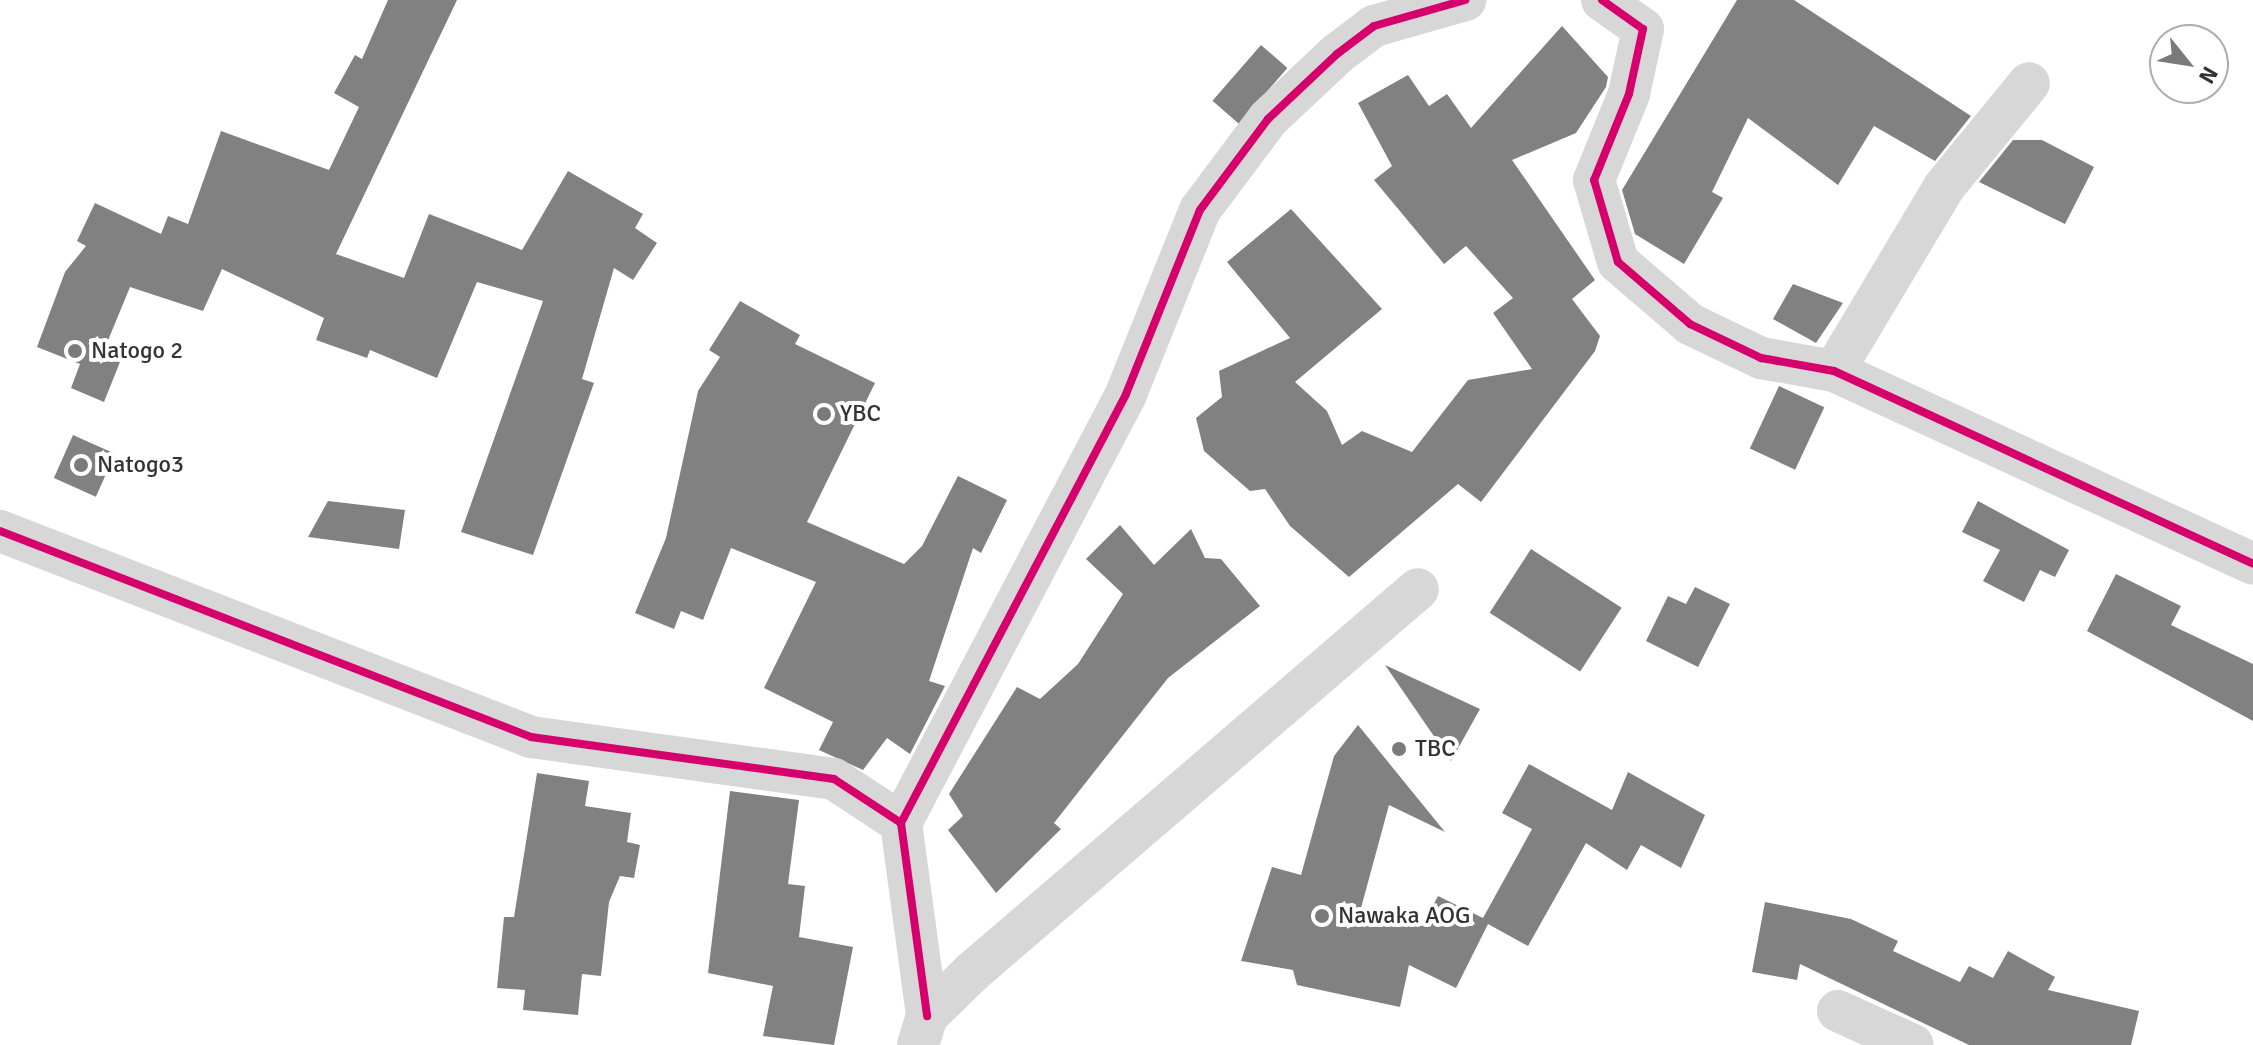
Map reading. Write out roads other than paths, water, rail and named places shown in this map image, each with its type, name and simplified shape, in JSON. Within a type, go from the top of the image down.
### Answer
[{"type":"street","points":[[922,1031],[901,823],[1126,394],[1200,210],[1268,119],[1337,54],[1374,26],[1465,0]]},
{"type":"street","points":[[1602,0],[1643,29],[1629,94],[1594,180],[1618,262],[1690,324],[1761,358],[1834,371],[2253,564]]},
{"type":"street","points":[[1834,371],[1944,187],[2029,83]]},
{"type":"street","points":[[0,531],[531,737],[834,779],[901,823]]},
{"type":"street","points":[[922,1031],[1418,589]]},
{"type":"street","points":[[1838,1011],[1913,1045]]},
{"type":"place","name":"Natogo 2","points":[[75,351]]},
{"type":"place","name":"YBC","points":[[824,414]]},
{"type":"place","name":"Natogo3","points":[[81,465]]},
{"type":"place","name":"TBC","points":[[1399,749]]},
{"type":"place","name":"Nawaka AOG","points":[[1322,916]]}]
